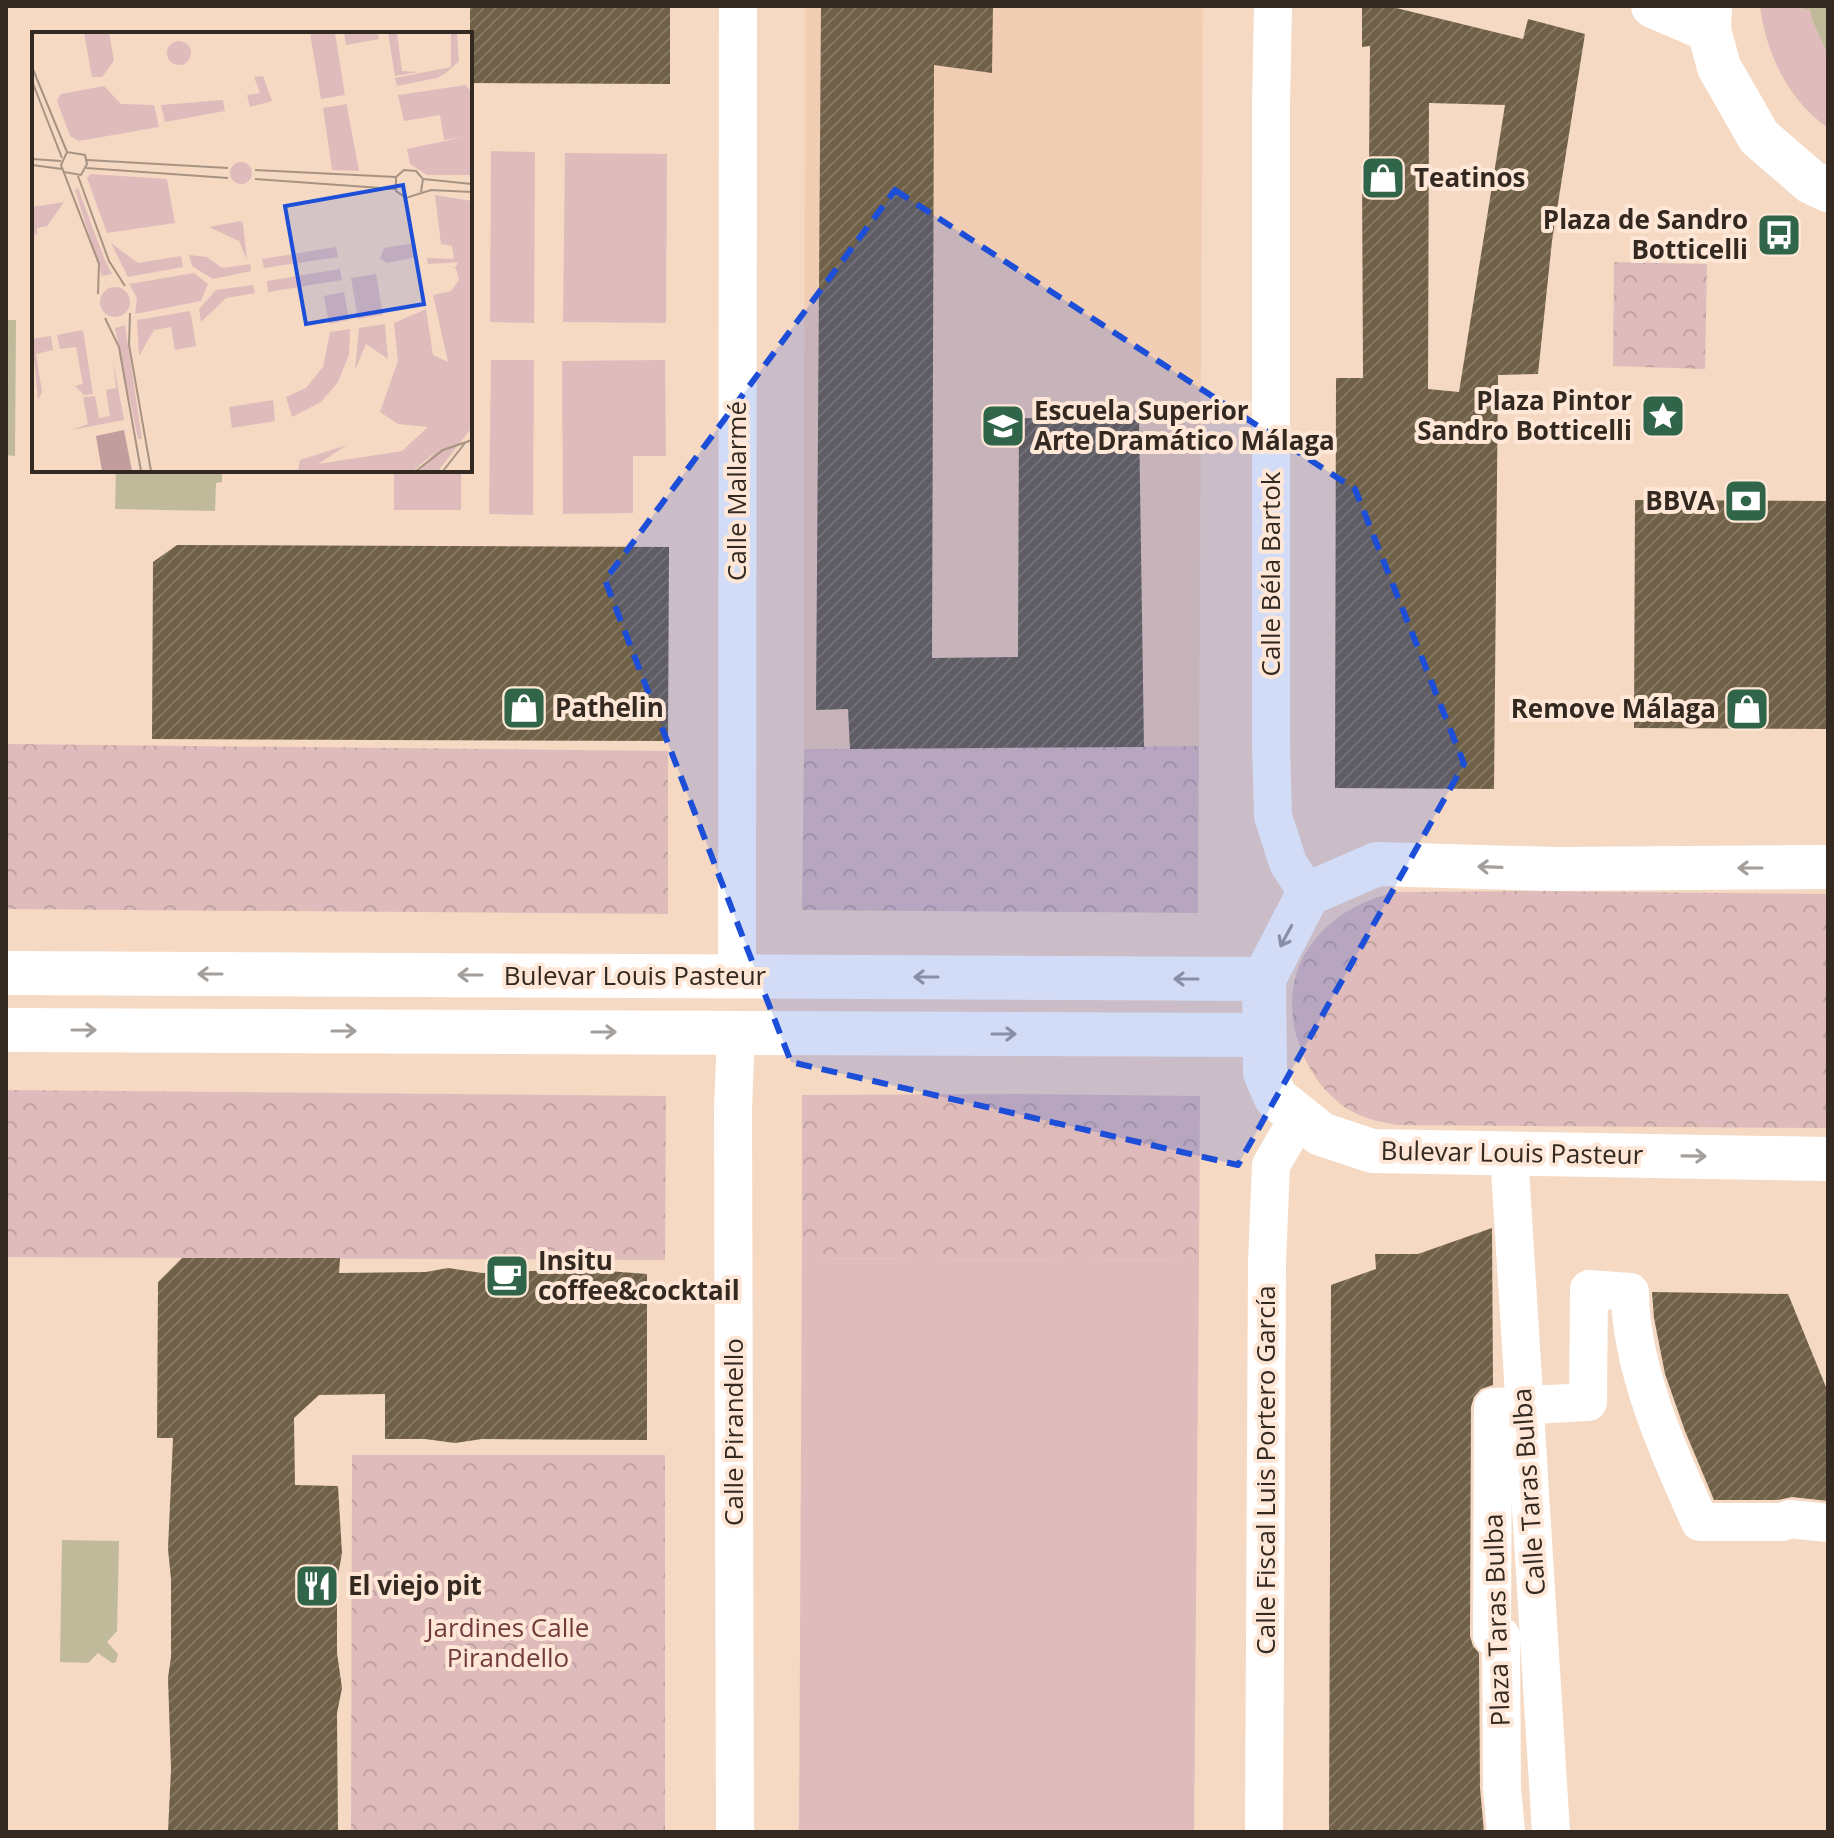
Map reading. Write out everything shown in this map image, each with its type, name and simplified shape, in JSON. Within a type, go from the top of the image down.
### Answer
[{"type":"street","name":"Calle Mallarmé","points":[[737,976],[738,6]]},
{"type":"street","name":"Calle Béla Bartok","points":[[1273,6],[1273,816],[1288,863],[1308,894]]},
{"type":"street","points":[[1653,6],[1710,18],[1719,67],[1759,137],[1811,182],[1828,190]]},
{"type":"street","points":[[1308,894],[1377,864],[1555,869],[1828,867]]},
{"type":"street","name":"Bulevar Louis Pasteur","points":[[1308,894],[1264,979],[1265,1073],[1276,1098],[1321,1134],[1372,1151],[1828,1159]]},
{"type":"street","name":"Bulevar Louis Pasteur","points":[[6,973],[1264,979]]},
{"type":"street","points":[[6,1030],[1263,1035]]},
{"type":"street","name":"Calle Pirandello","points":[[735,1832],[733,1109],[736,1033]]},
{"type":"street","name":"Calle Fiscal Luis Portero García","points":[[1264,1832],[1267,1263],[1271,1165],[1299,1117]]},
{"type":"street","name":"Calle Taras Bulba","points":[[1509,1153],[1551,1832]]},
{"type":"street","name":"Plaza Taras Bulba","points":[[1506,1832],[1502,1788],[1501,1636],[1492,1636],[1493,1407],[1588,1402],[1589,1289],[1630,1292],[1630,1320],[1647,1384],[1700,1522],[1782,1522],[1790,1519],[1828,1523]]},
{"type":"highlighted area","points":[[895,190],[1355,489],[1464,764],[1238,1165],[791,1062],[605,580]]},
{"type":"shaded area","name":"Escuela Superior Arte Dramático Málaga","points":[[805,6],[1203,6],[1199,746],[804,749]]},
{"type":"shaded area","points":[[1792,6],[1828,6],[1828,55],[1810,10]]},
{"type":"shaded area","points":[[6,320],[16,320],[15,456],[6,455]]},
{"type":"shaded area","points":[[116,472],[222,472],[222,482],[216,483],[215,511],[115,509]]},
{"type":"shaded area","points":[[62,1540],[119,1541],[117,1631],[107,1642],[118,1654],[116,1662],[112,1663],[98,1653],[88,1663],[60,1662]]},
{"type":"green space","points":[[1760,6],[1792,6],[1810,10],[1828,55],[1828,128],[1801,104],[1781,74],[1768,41]]},
{"type":"green space","points":[[491,151],[535,152],[534,323],[490,322]]},
{"type":"green space","points":[[565,153],[667,154],[666,323],[563,322]]},
{"type":"green space","points":[[1614,262],[1707,264],[1705,369],[1613,366]]},
{"type":"green space","points":[[491,360],[534,360],[533,515],[489,514]]},
{"type":"green space","points":[[665,360],[666,456],[633,456],[633,513],[563,514],[562,361]]},
{"type":"green space","points":[[394,472],[461,472],[461,510],[394,510]]},
{"type":"green space","points":[[6,744],[668,751],[668,914],[6,909]]},
{"type":"green space","points":[[1199,746],[1198,913],[802,910],[804,749]]},
{"type":"green space","points":[[1396,892],[1828,894],[1828,1128],[1396,1125],[1354,1113],[1331,1095],[1304,1056],[1292,1009],[1300,963],[1321,932],[1350,910]]},
{"type":"green space","points":[[6,1090],[666,1096],[665,1260],[6,1257]]},
{"type":"green space","points":[[802,1095],[1200,1096],[1199,1261],[802,1258]]},
{"type":"green space","points":[[802,1258],[1199,1261],[1194,1832],[799,1832]]},
{"type":"green space","name":"Jardines Calle Pirandello","points":[[352,1455],[665,1455],[665,1832],[351,1832]]},
{"type":"building","points":[[470,6],[670,6],[670,84],[472,83]]},
{"type":"building","points":[[821,6],[993,6],[992,73],[934,65],[932,658],[1018,657],[1019,418],[1139,420],[1144,747],[850,749],[848,709],[816,710]]},
{"type":"building","points":[[1362,6],[1388,6],[1523,39],[1528,19],[1585,34],[1552,241],[1538,374],[1498,375],[1494,789],[1335,788],[1336,378],[1363,378],[1362,168],[1369,168],[1370,46],[1362,47]],"holes":[[[1429,103],[1505,105],[1459,392],[1428,389]]]},
{"type":"building","points":[[1635,500],[1828,501],[1828,729],[1634,728]]},
{"type":"building","points":[[177,545],[669,547],[668,741],[152,739],[153,562]]},
{"type":"building","points":[[1492,1228],[1493,1385],[1481,1389],[1471,1407],[1470,1636],[1479,1653],[1480,1788],[1484,1832],[1329,1832],[1331,1285],[1376,1269],[1375,1254],[1418,1254]]},
{"type":"building","points":[[182,1258],[340,1258],[339,1273],[426,1272],[448,1268],[482,1273],[582,1269],[647,1274],[647,1440],[482,1439],[455,1443],[385,1439],[385,1394],[319,1395],[294,1418],[295,1485],[338,1486],[342,1553],[337,1581],[337,1653],[342,1688],[337,1713],[338,1832],[168,1832],[171,1579],[168,1549],[173,1438],[157,1438],[158,1282]]},
{"type":"building","points":[[1652,1292],[1788,1294],[1828,1392],[1828,1501],[1792,1497],[1778,1500],[1714,1500],[1665,1374]]},
{"type":"place","name":"Teatinos","points":[[1383,178]]},
{"type":"place","name":"Plaza de Sandro Botticelli","points":[[1779,235]]},
{"type":"place","name":"Plaza Pintor Sandro Botticelli","points":[[1663,416]]},
{"type":"place","name":"Escuela Superior Arte Dramático Málaga","points":[[1003,426]]},
{"type":"place","name":"BBVA","points":[[1746,501]]},
{"type":"place","name":"Pathelin","points":[[524,708]]},
{"type":"place","name":"Remove Málaga","points":[[1747,709]]},
{"type":"place","name":"Insitu coffee&cocktail","points":[[507,1276]]},
{"type":"place","name":"El viejo pit","points":[[317,1586]]}]
